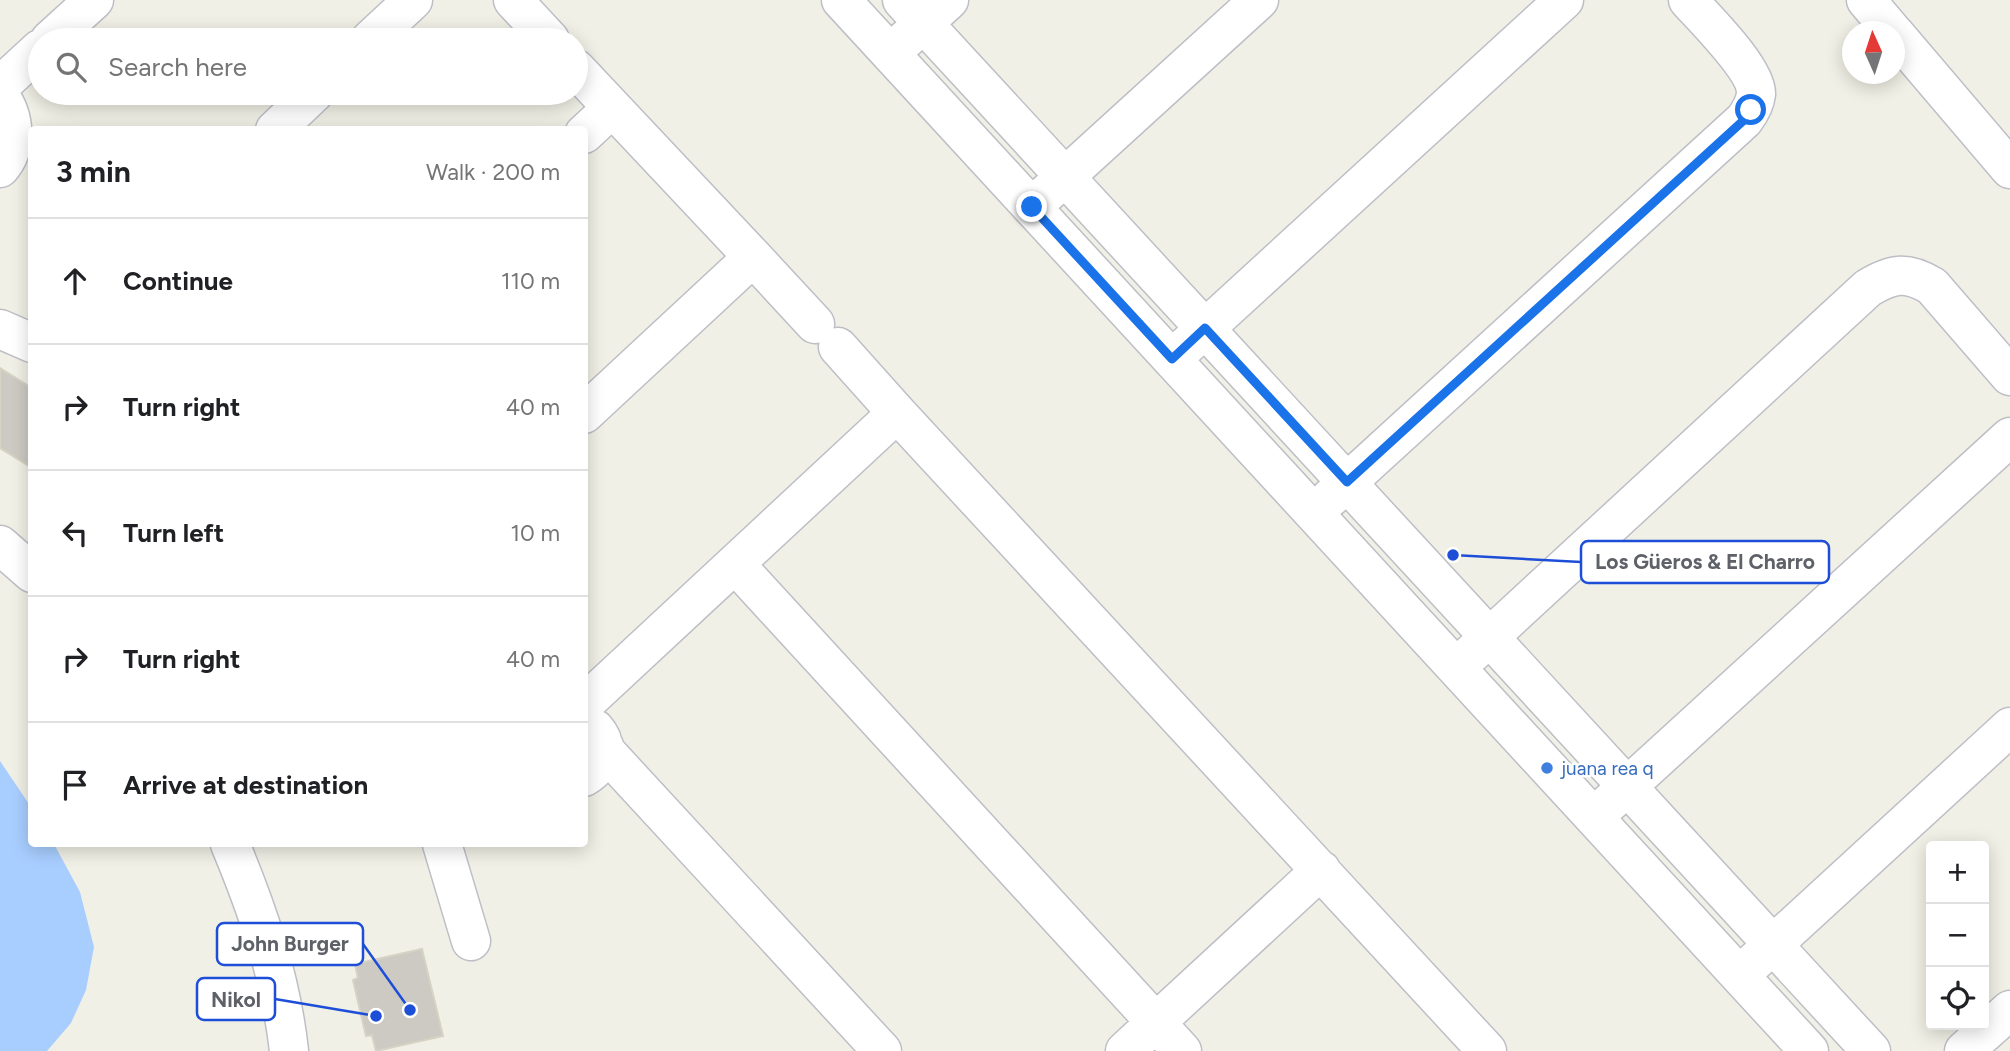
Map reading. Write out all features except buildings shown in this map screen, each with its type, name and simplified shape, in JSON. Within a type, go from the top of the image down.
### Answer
[{"type":"street","points":[[63,28],[94,0]]},
{"type":"street","points":[[383,28],[413,0]]},
{"type":"street","points":[[513,0],[539,28]]},
{"type":"street","points":[[841,0],[1809,1051]]},
{"type":"street","points":[[1032,207],[1259,0]]},
{"type":"street","points":[[1172,359],[1564,0]]},
{"type":"street","points":[[1314,513],[1744,120],[1756,95],[1754,79],[1746,66],[1688,0]]},
{"type":"street","points":[[1866,0],[1884,21]]},
{"type":"street","points":[[890,54],[925,8],[1065,176],[1871,1051]]},
{"type":"street","points":[[1905,46],[2010,169]]},
{"type":"street","points":[[0,86],[28,60]]},
{"type":"street","points":[[0,96],[12,122],[12,171]]},
{"type":"street","points":[[588,97],[598,121],[753,257],[827,335],[1487,1051]]},
{"type":"street","points":[[279,126],[301,105]]},
{"type":"street","points":[[588,410],[753,257]]},
{"type":"street","points":[[1456,668],[1868,288],[1881,280],[1897,275],[1917,277],[1932,286],[2010,376]]},
{"type":"street","points":[[0,329],[28,341]]},
{"type":"street","points":[[593,720],[735,564],[897,413]]},
{"type":"street","points":[[1593,817],[2010,438]]},
{"type":"street","points":[[0,545],[28,570]]},
{"type":"street","points":[[735,564],[1182,1051]]},
{"type":"street","points":[[588,774],[599,764],[603,755],[593,720]]},
{"type":"street","points":[[593,720],[607,753],[882,1051]]},
{"type":"street","points":[[1740,975],[2010,727]]},
{"type":"street","points":[[588,778],[612,778],[640,788]]},
{"type":"street","points":[[231,847],[251,894],[274,964],[289,1051]]},
{"type":"street","points":[[443,847],[471,941]]},
{"type":"street","points":[[1125,1051],[1321,870]]},
{"type":"street","points":[[1964,1051],[2010,1010]]},
{"type":"water","points":[[0,761],[28,803],[28,847],[56,847],[80,892],[94,947],[86,990],[71,1023],[47,1051],[0,1051]]},
{"type":"place","name":"Los Güeros & El Charro","points":[[1453,555]]},
{"type":"place","name":"juana rea q","points":[[1547,768]]},
{"type":"place","name":"John Burger","points":[[410,1010]]},
{"type":"place","name":"Nikol","points":[[376,1016]]},
{"type":"route","points":[[1032,207],[1172,359],[1205,328],[1347,482],[1744,120],[1751,110]]}]
